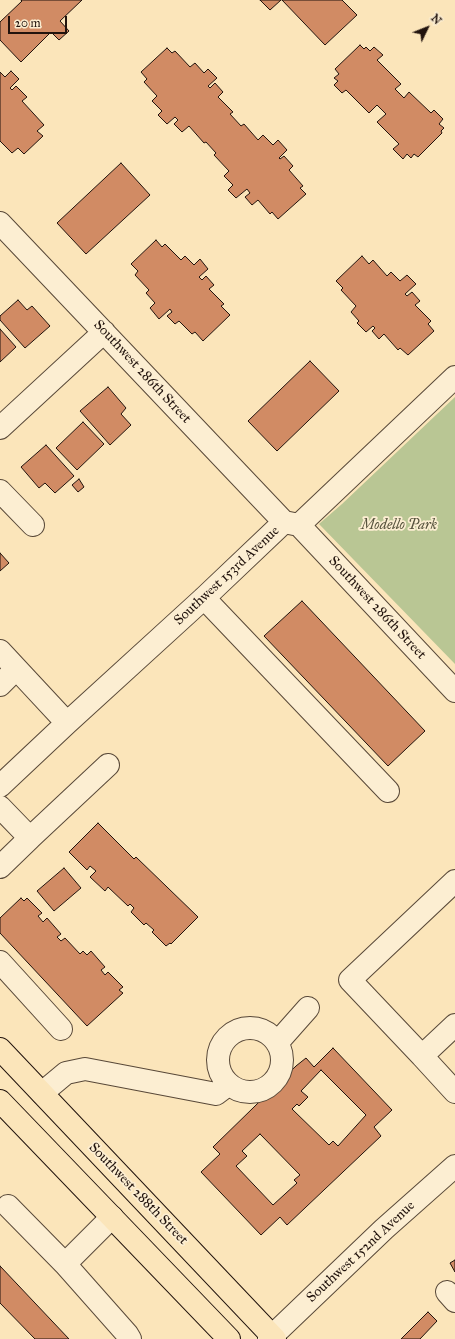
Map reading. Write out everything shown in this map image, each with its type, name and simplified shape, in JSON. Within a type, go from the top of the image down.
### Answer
[{"type":"main road","name":"Southwest 288th Street","points":[[0,1049],[272,1338]]},
{"type":"main road","points":[[16,1117],[42,1093]]},
{"type":"main road","points":[[0,1101],[229,1339]]},
{"type":"street","name":"Southwest 286th Street","points":[[0,223],[104,332],[455,691]]},
{"type":"street","points":[[0,428],[104,332]]},
{"type":"street","name":"Southwest 153rd Avenue","points":[[0,786],[204,598],[292,524],[455,377]]},
{"type":"street","points":[[0,492],[33,525]]},
{"type":"street","points":[[204,598],[388,791]]},
{"type":"street","points":[[0,652],[67,723]]},
{"type":"street","points":[[0,685],[16,669]]},
{"type":"street","points":[[0,867],[108,765]]},
{"type":"street","points":[[0,807],[30,838]]},
{"type":"street","points":[[455,881],[350,980],[455,1092]]},
{"type":"street","points":[[0,962],[61,1029]]},
{"type":"street","points":[[277,1043],[308,1008]]},
{"type":"street","points":[[422,1056],[455,1025]]},
{"type":"street","points":[[254,1028],[263,1030],[271,1036],[281,1051],[282,1060],[279,1074],[271,1085],[263,1090],[250,1093],[236,1090],[228,1085],[222,1078],[218,1069],[217,1060],[218,1051],[222,1042],[228,1035],[236,1030],[254,1028]]},
{"type":"street","points":[[42,1093],[66,1073],[85,1069],[216,1094],[228,1085]]},
{"type":"street","name":"Southwest 152nd Avenue","points":[[272,1338],[384,1229],[455,1166]]},
{"type":"street","points":[[8,1206],[65,1264],[130,1339]]},
{"type":"street","points":[[65,1264],[112,1217]]},
{"type":"green space","name":"Modello Park","points":[[455,397],[455,664],[319,524]]},
{"type":"building","points":[[21,0],[82,0],[60,21],[69,31],[59,40],[51,32],[21,62],[0,40],[0,22],[22,1]]},
{"type":"building","points":[[260,0],[281,0],[270,10]]},
{"type":"building","points":[[282,0],[342,0],[357,15],[325,45]]},
{"type":"building","points":[[360,45],[364,49],[366,47],[370,51],[374,47],[383,55],[377,60],[401,84],[395,89],[404,98],[409,92],[431,113],[434,110],[443,119],[439,124],[444,128],[441,131],[442,133],[418,157],[414,154],[411,158],[407,154],[403,159],[393,149],[399,144],[377,122],[386,114],[377,105],[369,113],[346,90],[342,93],[334,85],[338,81],[334,78],[339,74],[335,69]]},
{"type":"building","points":[[167,48],[172,53],[175,51],[190,67],[195,63],[204,73],[208,69],[217,78],[208,86],[210,88],[215,83],[223,92],[218,97],[233,112],[230,114],[241,126],[244,124],[258,140],[263,135],[273,145],[278,140],[287,150],[279,158],[280,159],[284,156],[293,166],[289,170],[303,186],[300,188],[306,194],[278,219],[272,212],[270,214],[258,200],[252,205],[245,197],[250,193],[247,189],[236,198],[228,190],[233,185],[224,176],[229,171],[214,155],[216,153],[206,142],[204,143],[189,126],[182,132],[174,124],[178,120],[175,117],[167,124],[158,115],[162,111],[152,101],[157,96],[144,82],[147,79],[141,72]]},
{"type":"building","points":[[11,71],[19,79],[10,88],[12,90],[16,86],[27,97],[22,101],[44,125],[37,131],[43,136],[24,154],[18,148],[12,153],[0,141],[0,72],[5,77]]},
{"type":"building","points":[[121,163],[150,195],[86,254],[57,223]]},
{"type":"building","points":[[156,240],[162,247],[165,244],[181,260],[185,256],[194,265],[200,259],[208,269],[199,277],[202,280],[206,276],[214,285],[209,289],[224,304],[221,306],[230,315],[203,341],[195,332],[192,334],[179,321],[175,324],[167,316],[172,312],[170,309],[159,319],[150,308],[155,303],[146,293],[149,290],[135,275],[138,271],[131,264]]},
{"type":"building","points":[[362,256],[369,264],[373,260],[387,276],[391,272],[400,281],[407,275],[416,284],[405,294],[407,296],[412,292],[420,301],[415,305],[431,321],[428,324],[434,331],[408,355],[400,348],[398,350],[384,334],[379,339],[372,331],[375,328],[373,326],[366,332],[357,323],[359,321],[351,312],[356,306],[341,290],[343,288],[336,281]]},
{"type":"building","points":[[18,300],[27,310],[32,306],[50,326],[25,348],[0,320],[0,316]]},
{"type":"building","points":[[0,329],[16,347],[0,362]]},
{"type":"building","points":[[310,361],[339,391],[277,451],[248,421]]},
{"type":"building","points":[[108,387],[126,408],[121,414],[131,425],[110,445],[80,411]]},
{"type":"building","points":[[83,422],[104,444],[77,470],[56,448]]},
{"type":"building","points":[[46,445],[74,476],[55,493],[45,483],[39,488],[21,467]]},
{"type":"building","points":[[79,479],[84,487],[78,492],[72,485]]},
{"type":"building","points":[[0,553],[9,563],[0,571]]},
{"type":"building","points":[[302,601],[425,731],[388,766],[264,636]]},
{"type":"building","points":[[98,823],[134,859],[136,857],[198,917],[171,944],[170,943],[166,946],[152,932],[154,930],[146,923],[144,925],[131,912],[134,908],[130,904],[128,906],[108,887],[105,891],[90,877],[96,871],[90,866],[87,870],[69,852]]},
{"type":"building","points":[[64,868],[81,888],[54,911],[37,891]]},
{"type":"building","points":[[21,898],[24,901],[27,898],[42,913],[38,916],[43,922],[47,918],[61,934],[57,937],[61,941],[65,938],[80,954],[83,951],[87,955],[91,951],[105,967],[101,970],[105,975],[108,972],[123,987],[119,990],[123,993],[87,1026],[0,933],[0,918]]},
{"type":"building","points":[[333,1048],[392,1110],[374,1127],[381,1136],[287,1225],[280,1217],[261,1235],[201,1172],[220,1154],[213,1147],[296,1066],[306,1058],[314,1067]],"holes":[[[321,1070],[366,1115],[338,1146],[333,1141],[329,1145],[292,1109],[297,1104],[299,1106],[308,1097],[301,1091]],[[260,1134],[300,1175],[294,1180],[297,1183],[273,1205],[236,1166],[247,1156],[242,1151]]]},
{"type":"building","points":[[455,1260],[455,1272],[450,1263]]},
{"type":"building","points":[[0,1266],[69,1339],[35,1339],[0,1303]]},
{"type":"building","points":[[428,1312],[437,1321],[420,1339],[401,1339]]}]
